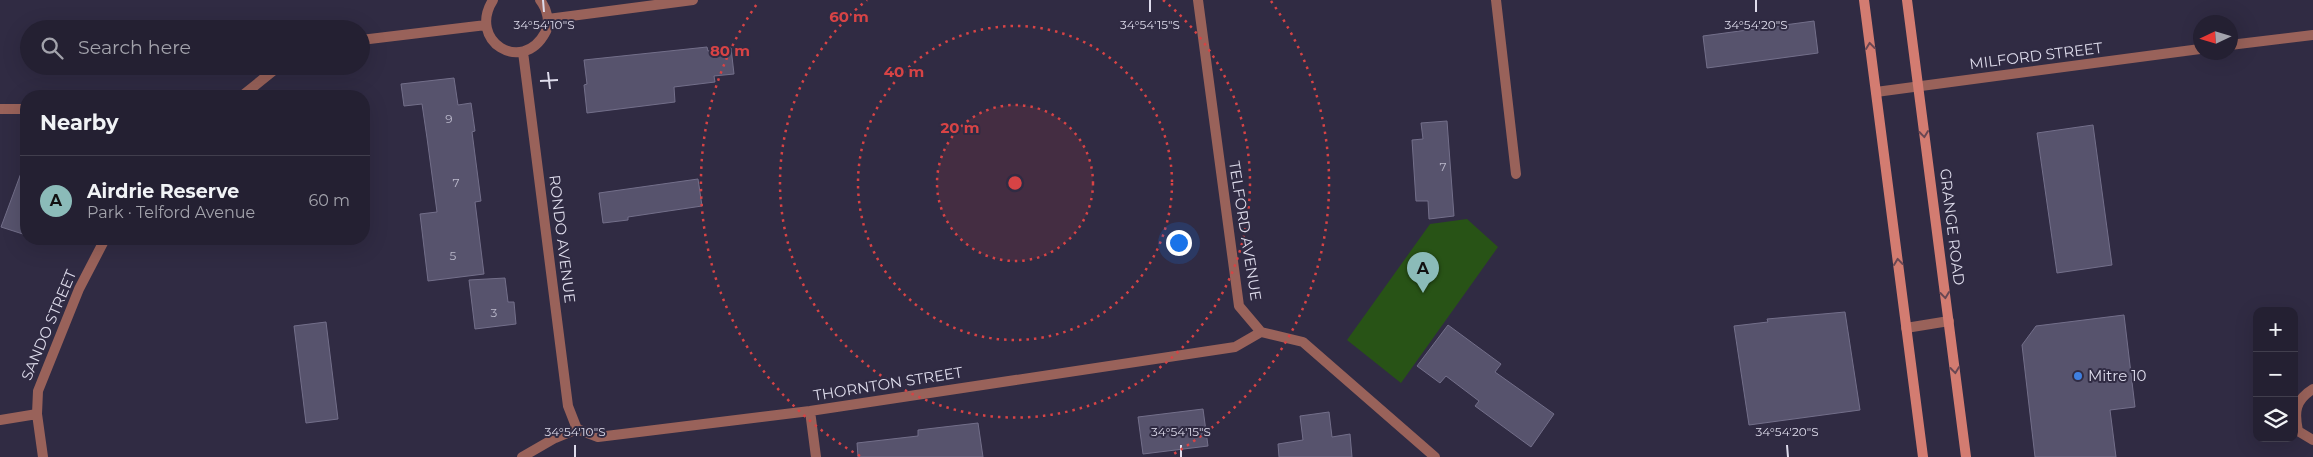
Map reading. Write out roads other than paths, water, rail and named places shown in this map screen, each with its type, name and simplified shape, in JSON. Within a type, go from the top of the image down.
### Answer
[{"type":"main road","points":[[1864,0],[1923,457]]},
{"type":"main road","name":"GRANGE ROAD","points":[[1907,0],[1966,457]]},
{"type":"street","points":[[493,0],[487,11],[486,25],[495,44],[505,50],[523,52],[532,49],[540,42],[547,29],[548,19],[540,0]]},
{"type":"street","points":[[548,19],[692,0]]},
{"type":"street","name":"TELFORD AVENUE","points":[[1198,0],[1239,306],[1261,332]]},
{"type":"street","points":[[1496,0],[1516,174]]},
{"type":"street","points":[[370,39],[486,25]]},
{"type":"street","points":[[2238,45],[2313,35]]},
{"type":"street","name":"MILFORD STREET","points":[[1876,92],[2193,50]]},
{"type":"street","name":"RONDO AVENUE","points":[[523,52],[568,406],[577,429]]},
{"type":"street","points":[[249,90],[268,75]]},
{"type":"street","points":[[0,109],[20,109]]},
{"type":"street","name":"SANDO STREET","points":[[42,457],[37,414],[38,391],[79,289],[102,245]]},
{"type":"street","points":[[1906,328],[1949,321]]},
{"type":"street","points":[[1261,332],[1303,342],[1435,457]]},
{"type":"street","name":"THORNTON STREET","points":[[577,429],[598,437],[810,411],[1235,347],[1261,332]]},
{"type":"street","points":[[2313,389],[2303,395],[2295,414],[2298,431],[2313,440]]},
{"type":"street","points":[[810,411],[816,457]]},
{"type":"street","points":[[0,420],[37,414]]},
{"type":"street","points":[[522,457],[554,438],[577,429]]},
{"type":"place","name":"Airdrie Reserve","points":[[1423,293]]},
{"type":"place","name":"Mitre 10","points":[[2078,376]]}]
